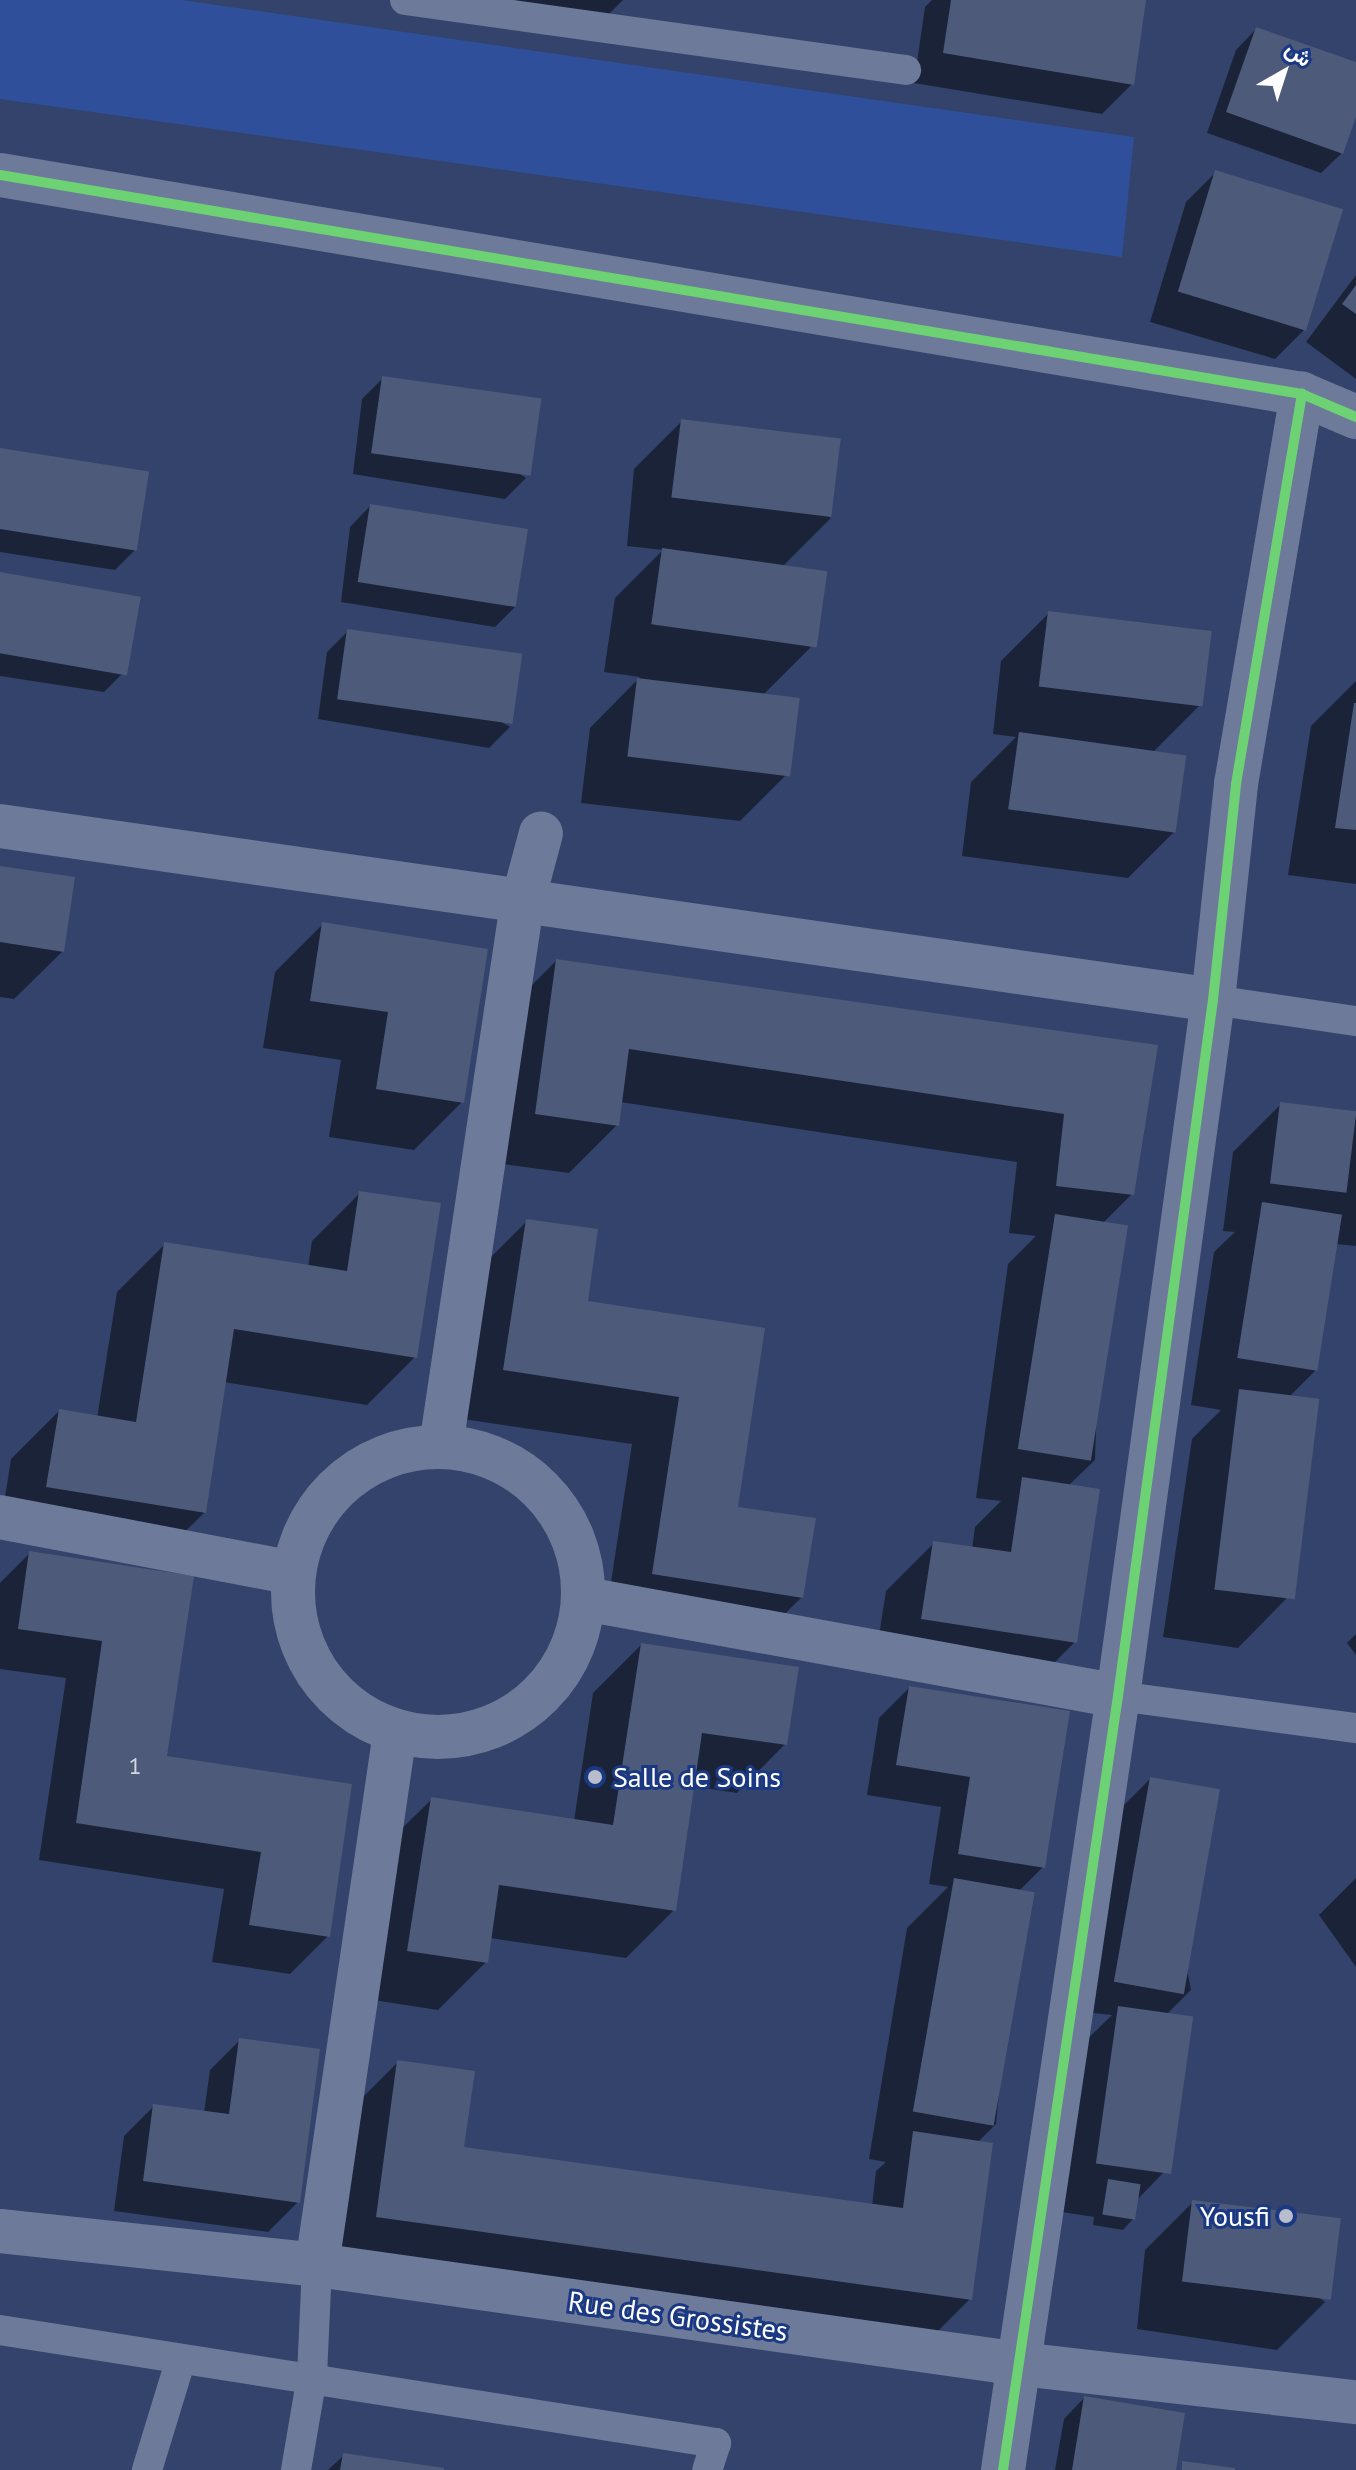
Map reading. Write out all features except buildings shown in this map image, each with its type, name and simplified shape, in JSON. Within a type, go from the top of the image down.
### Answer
[{"type":"street","points":[[0,175],[1302,394],[1356,417]]},
{"type":"street","points":[[1003,2470],[1118,1696],[1213,1000],[1255,653],[1302,394]]},
{"type":"street","points":[[0,826],[522,904],[1213,1000]]},
{"type":"street","points":[[441,1446],[522,904],[541,833]]},
{"type":"street","points":[[441,1446],[498,1458],[545,1492],[576,1541],[585,1599],[572,1651],[543,1695],[500,1726],[448,1738],[395,1732],[358,1714],[327,1687],[312,1664],[294,1613],[293,1573],[305,1531],[327,1495],[360,1468],[386,1456],[441,1446]]},
{"type":"street","points":[[0,1517],[293,1573]]},
{"type":"street","points":[[585,1599],[1118,1696]]},
{"type":"street","points":[[317,2265],[395,1732]]},
{"type":"street","name":"Rue des Grossistes","points":[[0,2231],[317,2265],[1020,2364],[1356,2402]]},
{"type":"lane","points":[[405,0],[906,70]]},
{"type":"lane","points":[[1213,1000],[1356,1021]]},
{"type":"lane","points":[[1118,1696],[1356,1728]]},
{"type":"lane","points":[[296,2470],[312,2376],[317,2265]]},
{"type":"lane","points":[[0,2330],[312,2376],[716,2443],[707,2470]]},
{"type":"lane","points":[[147,2470],[181,2359]]},
{"type":"shaded area","points":[[0,0],[182,0],[1134,137],[1122,257],[0,99]]},
{"type":"cycle path","points":[[0,175],[1302,394],[1356,417]]},
{"type":"cycle path","points":[[1003,2470],[1118,1696],[1213,1000],[1236,784],[1302,394]]},
{"type":"place","name":"Salle de Soins","points":[[595,1777]]},
{"type":"place","name":"Yousfi","points":[[1286,2216]]}]
